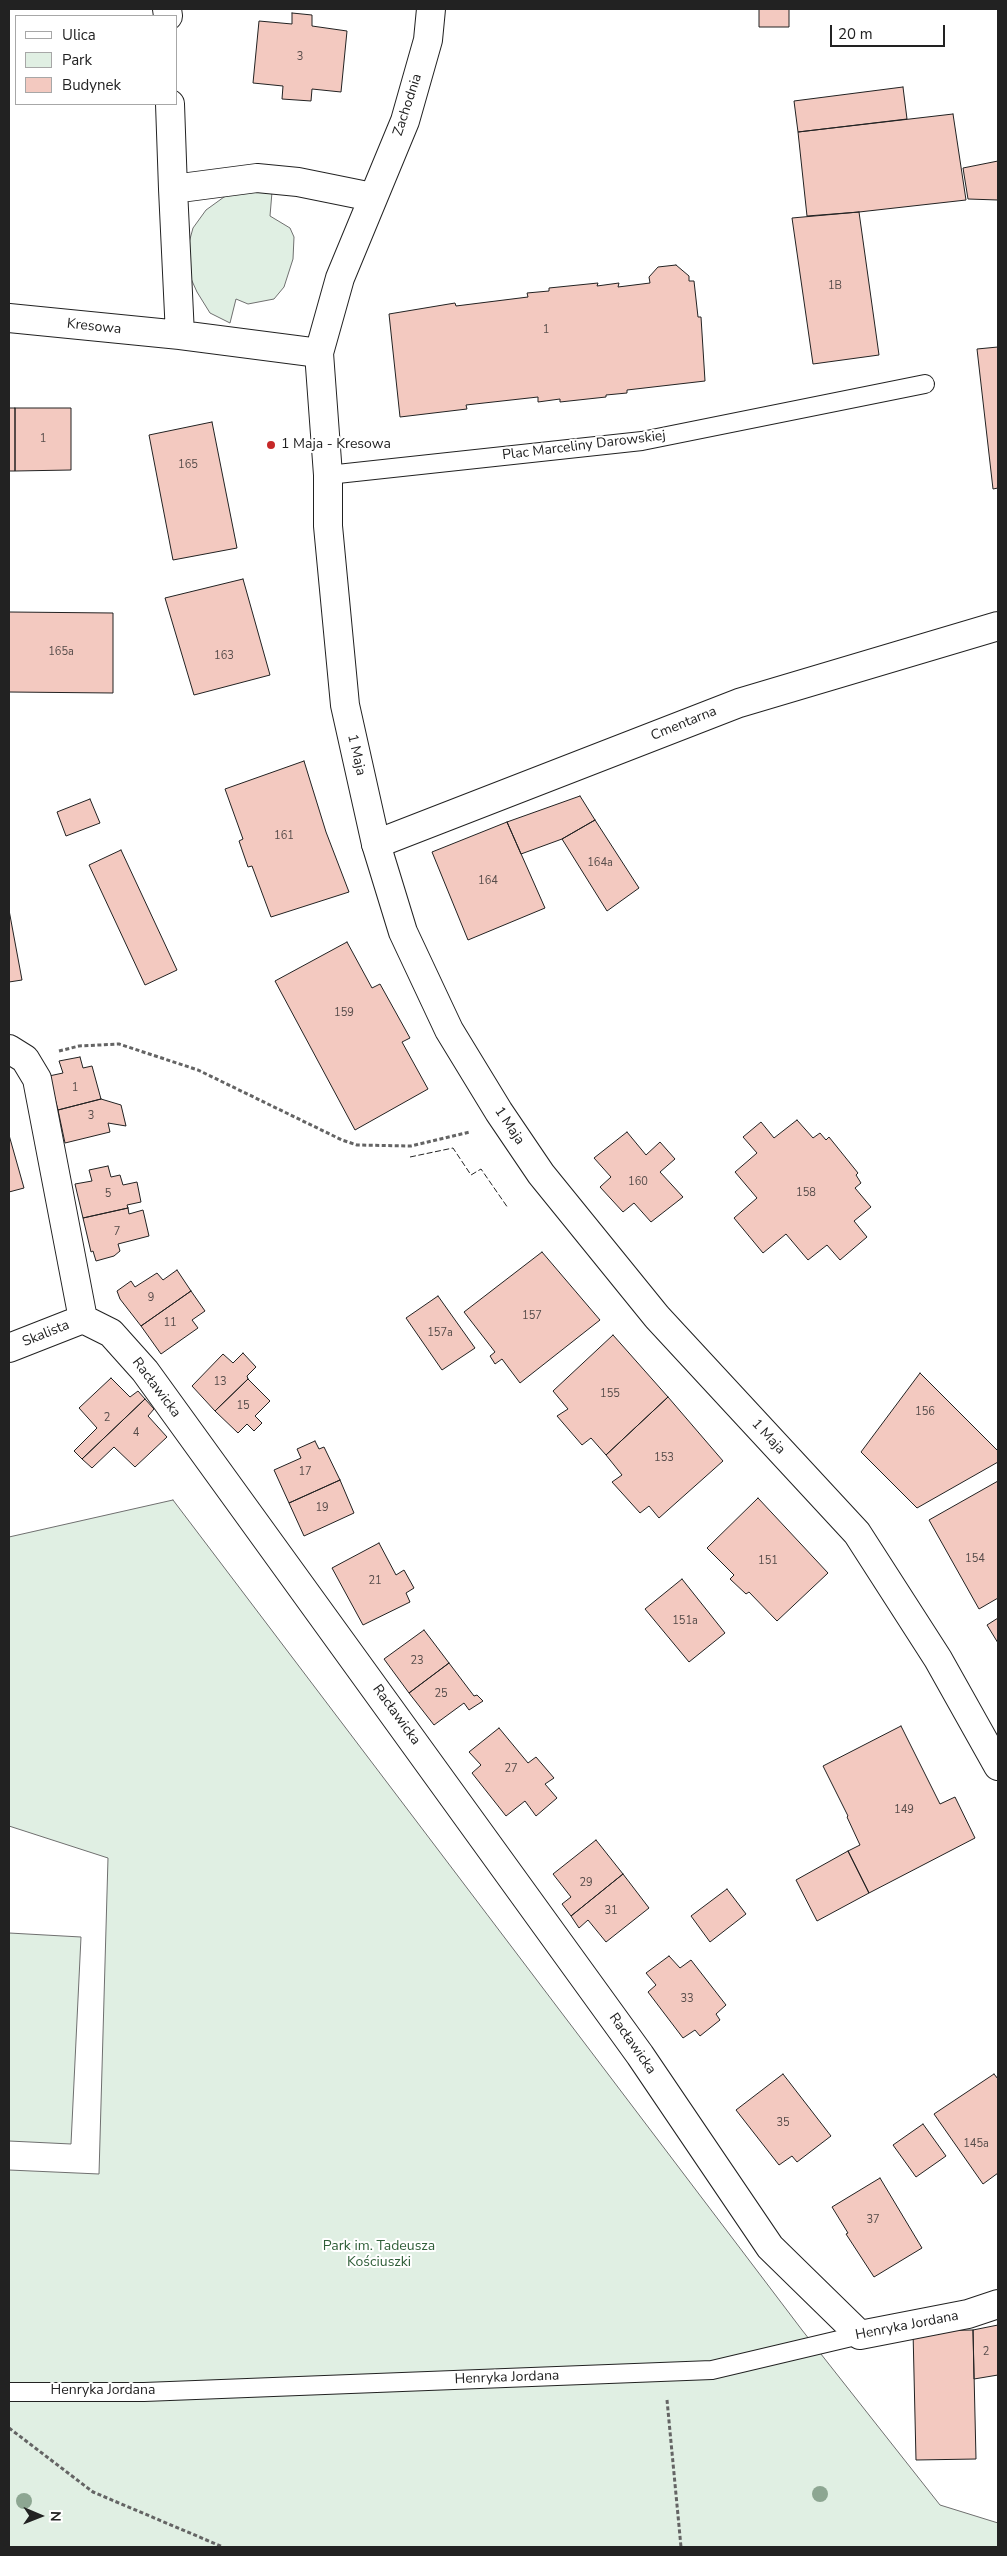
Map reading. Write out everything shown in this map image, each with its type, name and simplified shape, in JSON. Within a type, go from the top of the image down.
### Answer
[{"type":"street","name":"Zachodnia","points":[[372,197],[406,121],[428,40],[431,9]]},
{"type":"street","points":[[170,105],[173,189],[180,336],[319,353],[340,278],[372,197],[298,182],[257,178],[173,189]]},
{"type":"street","name":"Kresowa","points":[[9,318],[180,336]]},
{"type":"street","name":"1 Maja","points":[[319,353],[328,474],[328,526],[345,705],[376,844],[403,932],[425,982],[449,1030],[499,1112],[541,1174],[656,1317],[856,1533],[938,1659],[998,1766]]},
{"type":"street","name":"Cmentarna","points":[[376,844],[739,703],[998,626]]},
{"type":"street","points":[[28,1054],[37,1079],[83,1319]]},
{"type":"street","name":"Skalista","points":[[9,1348],[83,1319]]},
{"type":"street","name":"Racławicka","points":[[83,1319],[111,1333],[145,1371],[640,2055],[770,2246],[860,2334]]},
{"type":"street","name":"Henryka Jordana","points":[[860,2334],[968,2314],[998,2304]]},
{"type":"lane","name":"Plac Marceliny Darowskiej","points":[[328,474],[642,441],[925,384]]},
{"type":"lane","name":"Henryka Jordana","points":[[9,2392],[144,2392],[712,2370],[860,2334]]},
{"type":"path","points":[[28,1054],[79,1046],[119,1044],[198,1070],[342,1140],[357,1145],[410,1146],[470,1132]]},
{"type":"path","points":[[665,2372],[681,2547]]},
{"type":"path","points":[[9,2428],[94,2492],[223,2547]]},
{"type":"green space","points":[[244,190],[272,192],[270,216],[290,228],[294,237],[293,259],[284,287],[274,299],[248,304],[236,299],[230,323],[210,313],[197,292],[188,272],[187,250],[193,228],[206,210],[224,197]]},
{"type":"green space","name":"Park im. Tadeusza Kościuszki","points":[[173,1500],[802,2330],[940,2505],[998,2523],[998,2547],[9,2547],[9,2170],[99,2174],[108,1858],[9,1826],[9,1537]]},
{"type":"green space","points":[[9,1933],[81,1937],[71,2144],[9,2141]]},
{"type":"building","points":[[759,9],[789,9],[789,27],[759,27]]},
{"type":"building","points":[[292,13],[312,15],[312,26],[347,31],[341,92],[312,89],[311,101],[282,99],[283,86],[253,83],[259,21],[292,24]]},
{"type":"building","points":[[903,87],[907,119],[798,132],[794,101]]},
{"type":"building","points":[[953,114],[966,200],[807,216],[798,132]]},
{"type":"building","points":[[998,161],[998,200],[968,199],[963,168]]},
{"type":"building","points":[[859,212],[879,355],[813,364],[792,218]]},
{"type":"building","points":[[676,265],[689,276],[689,281],[694,281],[698,317],[701,317],[705,381],[627,390],[627,393],[606,395],[606,397],[560,402],[560,399],[538,402],[538,397],[466,405],[467,409],[400,417],[389,314],[455,303],[456,306],[528,297],[527,293],[549,291],[549,288],[598,283],[597,286],[619,283],[618,287],[650,283],[649,277],[658,267]]},
{"type":"building","points":[[998,347],[998,488],[993,489],[977,349]]},
{"type":"building","points":[[9,408],[15,408],[15,471],[9,471]]},
{"type":"building","points":[[15,408],[71,408],[71,470],[15,471]]},
{"type":"building","points":[[212,422],[237,548],[173,560],[149,435]]},
{"type":"building","points":[[243,579],[270,675],[194,695],[165,598]]},
{"type":"building","points":[[9,612],[113,613],[113,693],[9,692]]},
{"type":"building","points":[[304,761],[326,832],[349,892],[271,917],[252,866],[248,867],[239,841],[243,839],[225,789]]},
{"type":"building","points":[[580,796],[595,820],[562,839],[521,854],[507,822]]},
{"type":"building","points":[[90,799],[100,823],[66,836],[57,812]]},
{"type":"building","points":[[595,820],[639,888],[607,911],[562,839]]},
{"type":"building","points":[[507,822],[545,908],[468,940],[432,852]]},
{"type":"building","points":[[121,850],[177,970],[145,985],[89,865]]},
{"type":"building","points":[[9,910],[22,980],[9,982]]},
{"type":"building","points":[[347,942],[372,988],[380,984],[410,1038],[402,1042],[428,1089],[355,1130],[275,981]]},
{"type":"building","points":[[80,1057],[83,1068],[92,1066],[101,1099],[58,1110],[49,1076],[63,1073],[59,1061]]},
{"type":"building","points":[[101,1099],[121,1105],[126,1126],[108,1123],[110,1132],[65,1143],[58,1110]]},
{"type":"building","points":[[797,1120],[813,1138],[820,1133],[826,1140],[829,1137],[858,1173],[856,1175],[861,1183],[855,1188],[871,1207],[854,1221],[867,1237],[840,1260],[827,1245],[808,1260],[786,1234],[763,1253],[734,1218],[757,1198],[735,1172],[757,1153],[743,1137],[761,1122],[774,1138]]},
{"type":"building","points":[[627,1132],[646,1155],[660,1142],[675,1159],[660,1172],[683,1197],[651,1222],[634,1203],[623,1212],[600,1187],[611,1177],[594,1158]]},
{"type":"building","points":[[9,1135],[24,1188],[9,1192]]},
{"type":"building","points":[[108,1166],[111,1177],[120,1175],[123,1185],[137,1182],[141,1202],[127,1205],[128,1208],[83,1218],[75,1184],[92,1181],[89,1170]]},
{"type":"building","points":[[128,1208],[129,1214],[143,1210],[149,1236],[118,1244],[120,1251],[114,1256],[96,1261],[93,1251],[91,1252],[83,1218]]},
{"type":"building","points":[[542,1252],[600,1320],[520,1383],[502,1359],[495,1364],[490,1356],[495,1352],[464,1312]]},
{"type":"building","points":[[177,1270],[191,1291],[141,1326],[120,1299],[117,1291],[131,1281],[135,1287],[157,1273],[163,1280]]},
{"type":"building","points":[[191,1291],[205,1311],[192,1320],[198,1328],[161,1354],[141,1326]]},
{"type":"building","points":[[438,1296],[475,1348],[442,1370],[406,1318]]},
{"type":"building","points":[[613,1335],[668,1397],[606,1455],[591,1438],[582,1445],[557,1416],[568,1409],[553,1391]]},
{"type":"building","points":[[243,1353],[256,1367],[247,1376],[248,1379],[215,1411],[192,1386],[223,1354],[233,1363]]},
{"type":"building","points":[[920,1373],[998,1451],[998,1462],[917,1508],[861,1452]]},
{"type":"building","points":[[111,1378],[130,1397],[138,1391],[145,1399],[82,1459],[74,1451],[97,1428],[79,1408]]},
{"type":"building","points":[[248,1379],[270,1401],[255,1416],[262,1423],[254,1431],[247,1424],[238,1433],[215,1411]]},
{"type":"building","points":[[668,1397],[723,1461],[659,1518],[649,1506],[640,1513],[612,1482],[622,1475],[606,1455]]},
{"type":"building","points":[[145,1399],[154,1409],[148,1416],[167,1437],[135,1467],[114,1447],[92,1468],[82,1459]]},
{"type":"building","points":[[315,1441],[319,1449],[324,1447],[340,1480],[289,1503],[274,1470],[301,1458],[297,1449]]},
{"type":"building","points":[[340,1480],[354,1513],[304,1536],[289,1503]]},
{"type":"building","points":[[998,1481],[998,1598],[979,1609],[929,1520]]},
{"type":"building","points":[[758,1498],[828,1573],[777,1621],[749,1592],[746,1594],[730,1579],[734,1575],[707,1548]]},
{"type":"building","points":[[379,1543],[396,1575],[404,1570],[414,1588],[406,1593],[410,1602],[363,1625],[332,1568]]},
{"type":"building","points":[[682,1579],[725,1633],[689,1662],[645,1609]]},
{"type":"building","points":[[998,1618],[998,1643],[987,1625]]},
{"type":"building","points":[[424,1630],[449,1663],[409,1693],[384,1659]]},
{"type":"building","points":[[449,1663],[474,1696],[477,1695],[483,1701],[469,1710],[464,1703],[434,1725],[409,1693]]},
{"type":"building","points":[[901,1726],[940,1804],[955,1797],[975,1838],[869,1893],[848,1851],[860,1845],[823,1766]]},
{"type":"building","points":[[499,1728],[528,1763],[536,1757],[554,1778],[545,1784],[557,1798],[536,1816],[525,1801],[506,1816],[472,1773],[481,1765],[469,1752]]},
{"type":"building","points":[[596,1840],[623,1874],[571,1916],[562,1904],[571,1897],[553,1874]]},
{"type":"building","points":[[848,1851],[869,1893],[817,1921],[796,1880]]},
{"type":"building","points":[[623,1874],[649,1908],[606,1942],[588,1920],[579,1928],[571,1916]]},
{"type":"building","points":[[727,1889],[746,1914],[710,1942],[691,1916]]},
{"type":"building","points":[[669,1956],[680,1968],[691,1960],[726,2005],[716,2014],[720,2020],[700,2036],[695,2030],[683,2038],[648,1992],[656,1985],[646,1973]]},
{"type":"building","points":[[783,2074],[831,2136],[797,2162],[792,2156],[779,2165],[736,2110]]},
{"type":"building","points":[[994,2074],[998,2079],[998,2173],[983,2184],[934,2114]]},
{"type":"building","points":[[923,2124],[946,2156],[916,2177],[893,2145]]},
{"type":"building","points":[[880,2178],[922,2248],[874,2277],[846,2234],[848,2233],[832,2207]]},
{"type":"building","points":[[998,2325],[998,2375],[974,2379],[973,2330]]},
{"type":"building","points":[[973,2330],[976,2459],[916,2460],[913,2331]]},
{"type":"fence","points":[[410,1157],[453,1148],[471,1175],[481,1169],[508,1208]]},
{"type":"place","name":"1 Maja - Kresowa","points":[[271,445]]}]
